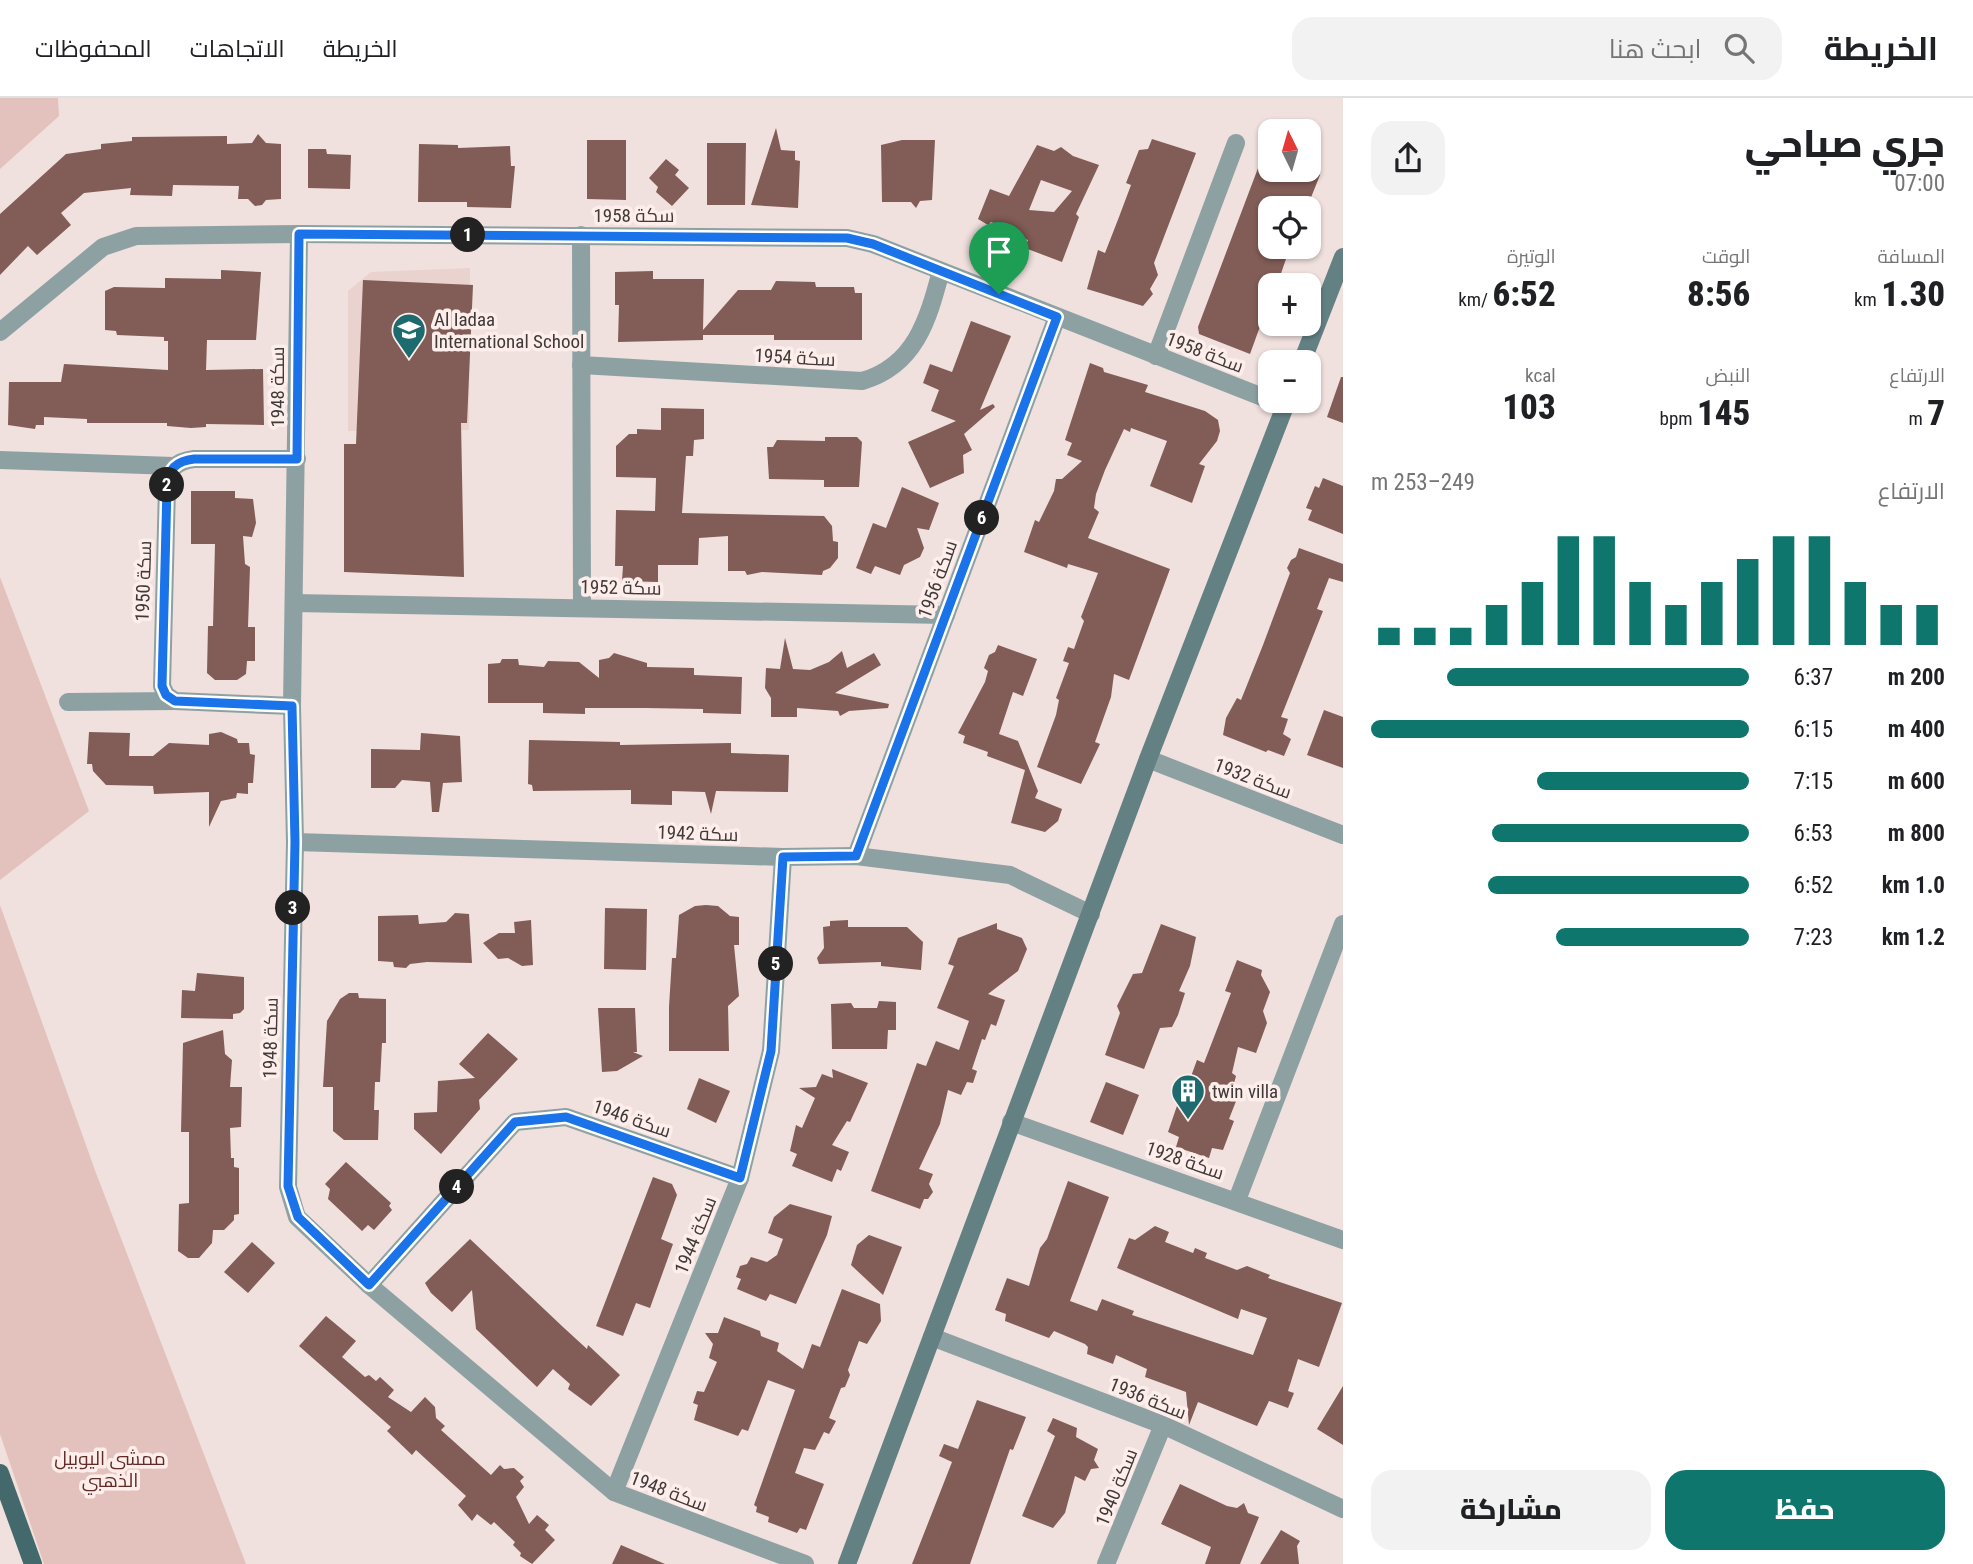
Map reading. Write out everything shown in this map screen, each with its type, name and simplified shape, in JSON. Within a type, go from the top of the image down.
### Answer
[{"type":"main road","points":[[0,1473],[33,1564]]},
{"type":"street","points":[[1156,356],[1236,143]]},
{"type":"street","name":"سكة 1958","points":[[0,332],[89,258],[119,240],[153,236],[299,234],[847,238],[873,244],[1258,394]]},
{"type":"street","name":"سكة 1948","points":[[299,234],[292,706],[295,842],[288,1186],[298,1217],[369,1285],[614,1492],[805,1564]]},
{"type":"street","points":[[581,235],[582,608]]},
{"type":"street","points":[[1307,350],[1343,257]]},
{"type":"street","name":"سكة 1954","points":[[581,365],[862,381],[879,376],[904,358],[915,345],[931,307],[941,271]]},
{"type":"street","name":"سكة 1956","points":[[856,856],[1057,317]]},
{"type":"street","points":[[847,1564],[1091,914],[1275,413]]},
{"type":"street","points":[[0,460],[173,466],[183,460],[194,459],[297,459]]},
{"type":"street","name":"سكة 1950","points":[[173,466],[167,475],[162,686],[166,695],[175,701]]},
{"type":"street","name":"سكة 1952","points":[[294,603],[946,615]]},
{"type":"street","points":[[68,702],[175,701],[292,706]]},
{"type":"street","name":"سكة 1932","points":[[1148,759],[1343,835]]},
{"type":"street","name":"سكة 1942","points":[[295,842],[783,857],[856,856],[1010,875],[1091,914]]},
{"type":"street","name":"سكة 1944","points":[[614,1492],[740,1178],[771,1051],[783,857]]},
{"type":"street","points":[[1237,1200],[1343,924]]},
{"type":"street","name":"سكة 1946","points":[[369,1285],[515,1122],[566,1117],[740,1178]]},
{"type":"street","name":"سكة 1928","points":[[1012,1122],[1343,1240]]},
{"type":"street","name":"سكة 1936","points":[[932,1337],[1163,1425],[1343,1509]]},
{"type":"street","name":"سكة 1940","points":[[1107,1564],[1163,1425]]},
{"type":"shaded area","name":"Al Iadaa International School","points":[[470,268],[469,430],[348,431],[348,291],[371,272]]},
{"type":"green space","points":[[0,98],[58,98],[59,116],[0,169]]},
{"type":"green space","points":[[0,577],[89,811],[0,880]]},
{"type":"green space","name":"ممشى اليوبيل الذهبي","points":[[0,905],[96,1173],[246,1564],[44,1564],[0,1434]]},
{"type":"building","points":[[776,128],[781,150],[795,151],[795,160],[800,161],[798,208],[751,205]]},
{"type":"building","points":[[258,134],[266,143],[281,144],[281,199],[266,200],[262,205],[255,206],[248,199],[238,199],[239,186],[173,185],[172,196],[130,195],[131,188],[84,193],[61,213],[71,225],[37,255],[28,246],[0,275],[0,214],[66,154],[101,149],[101,144],[132,141],[132,137],[227,136],[227,144],[252,143]]},
{"type":"building","points":[[1152,139],[1196,153],[1154,263],[1158,275],[1150,289],[1153,294],[1143,306],[1087,289],[1098,250],[1105,253],[1131,185],[1126,183],[1139,150],[1148,149]]},
{"type":"building","points":[[587,140],[626,140],[626,200],[587,199]]},
{"type":"building","points":[[902,140],[935,140],[932,200],[920,201],[916,208],[911,202],[882,202],[881,145]]},
{"type":"building","points":[[707,143],[746,143],[745,205],[707,205]]},
{"type":"building","points":[[419,144],[458,145],[458,148],[510,146],[511,166],[515,166],[511,208],[467,207],[467,202],[418,202]]},
{"type":"building","points":[[1037,145],[1054,151],[1061,147],[1073,156],[1099,165],[1076,214],[1079,217],[1062,262],[1025,248],[1028,240],[1007,233],[1004,227],[991,222],[988,225],[978,219],[990,189],[1009,196]],"holes":[[[1041,180],[1072,191],[1054,212],[1029,210]]]},
{"type":"building","points":[[308,149],[326,149],[327,154],[351,155],[350,189],[308,188]]},
{"type":"building","points":[[666,159],[679,170],[675,175],[689,188],[672,206],[656,192],[658,187],[649,178]]},
{"type":"building","points":[[1258,168],[1258,182],[1317,182],[1312,196],[1258,196],[1258,259],[1286,259],[1281,273],[1258,273],[1258,332],[1250,354],[1199,334],[1198,327]]},
{"type":"building","points":[[221,270],[261,272],[256,340],[207,340],[206,370],[263,369],[264,425],[206,424],[206,427],[191,428],[167,426],[167,423],[87,423],[87,419],[44,417],[44,425],[36,425],[35,429],[8,425],[9,382],[61,382],[64,364],[168,370],[168,341],[164,341],[164,337],[117,335],[116,331],[105,330],[105,291],[114,287],[165,288],[165,278],[221,279]]},
{"type":"building","points":[[653,271],[653,279],[704,279],[703,330],[738,290],[771,290],[776,281],[815,282],[816,287],[854,287],[855,293],[862,293],[862,340],[774,340],[774,335],[703,335],[703,340],[618,342],[619,305],[615,305],[615,272]]},
{"type":"building","points":[[363,280],[473,285],[467,423],[461,423],[464,577],[344,572],[344,444],[356,444]]},
{"type":"building","points":[[971,321],[1011,336],[980,410],[993,404],[995,407],[964,434],[972,450],[963,455],[964,473],[930,488],[908,442],[956,421],[931,411],[939,390],[923,383],[930,364],[952,372]]},
{"type":"building","points":[[1090,363],[1103,368],[1104,372],[1148,385],[1145,392],[1205,411],[1218,420],[1220,431],[1217,441],[1199,464],[1205,466],[1192,503],[1150,486],[1167,441],[1131,428],[1130,432],[1124,429],[1105,470],[1094,508],[1099,512],[1088,538],[1170,569],[1129,680],[1114,674],[1111,697],[1095,742],[1100,744],[1081,784],[1037,767],[1056,715],[1059,700],[1056,698],[1069,663],[1063,661],[1068,647],[1074,649],[1084,621],[1081,617],[1098,573],[1068,564],[1067,568],[1024,552],[1035,520],[1039,522],[1054,491],[1056,479],[1062,479],[1082,461],[1067,455],[1072,443],[1065,440]]},
{"type":"building","points":[[1343,377],[1343,423],[1327,417]]},
{"type":"building","points":[[661,408],[704,409],[704,439],[694,440],[693,456],[686,456],[682,513],[824,516],[832,526],[833,541],[838,542],[838,558],[830,568],[823,571],[822,575],[762,572],[747,575],[745,571],[728,571],[728,536],[699,538],[698,565],[658,565],[658,582],[622,581],[623,566],[615,566],[616,510],[655,511],[656,478],[616,477],[616,446],[629,434],[637,434],[637,429],[661,430]]},
{"type":"building","points":[[825,437],[857,437],[862,442],[859,487],[824,487],[824,480],[769,479],[767,447],[773,447],[777,440],[825,441]]},
{"type":"building","points":[[1323,478],[1343,486],[1343,534],[1308,520],[1312,510],[1306,508],[1315,486],[1319,488]]},
{"type":"building","points":[[902,487],[939,503],[929,530],[917,528],[924,548],[920,557],[904,565],[900,575],[875,566],[871,574],[856,568],[873,523],[886,528]]},
{"type":"building","points":[[191,491],[235,491],[235,498],[253,499],[256,523],[252,537],[243,536],[245,564],[250,567],[248,627],[255,627],[255,661],[247,661],[246,674],[237,680],[215,680],[207,673],[208,626],[213,626],[215,544],[191,544]]},
{"type":"building","points":[[1299,548],[1343,564],[1343,582],[1329,578],[1317,609],[1323,611],[1281,717],[1288,719],[1283,734],[1291,739],[1284,756],[1223,735],[1226,718],[1237,698],[1241,700],[1290,573],[1287,568]]},
{"type":"building","points":[[785,638],[793,669],[810,670],[829,662],[842,651],[847,668],[874,653],[881,665],[835,693],[889,704],[888,708],[849,711],[840,716],[838,711],[797,708],[797,717],[771,717],[771,698],[765,688],[766,668],[780,669]]},
{"type":"building","points":[[998,645],[1037,659],[1023,696],[1013,692],[999,734],[1018,741],[1038,791],[1035,798],[1062,809],[1058,821],[1045,832],[1011,823],[1025,770],[987,756],[988,752],[963,743],[965,736],[958,733],[985,682],[988,671],[984,668],[989,655],[995,652]]},
{"type":"building","points":[[614,653],[647,663],[647,667],[694,668],[694,675],[742,677],[741,714],[703,713],[703,709],[646,708],[585,708],[585,714],[543,713],[543,703],[488,703],[488,664],[500,663],[502,659],[518,659],[519,665],[544,667],[548,661],[579,662],[599,678],[599,660],[609,658]]},
{"type":"building","points":[[1324,710],[1343,717],[1343,768],[1307,755]]},
{"type":"building","points":[[89,732],[130,733],[129,756],[153,756],[169,743],[209,745],[209,734],[221,732],[237,739],[238,743],[249,743],[250,754],[255,755],[253,783],[248,783],[248,794],[237,793],[236,798],[221,801],[209,827],[209,792],[154,794],[153,786],[106,785],[93,771],[92,764],[87,764]]},
{"type":"building","points":[[421,733],[460,736],[462,782],[443,783],[439,812],[432,812],[430,782],[402,780],[395,788],[371,788],[371,749],[420,750]]},
{"type":"building","points":[[529,740],[620,742],[620,745],[731,743],[731,753],[789,755],[788,792],[716,791],[711,814],[705,792],[672,791],[672,805],[631,804],[631,790],[533,791],[532,785],[528,784]]},
{"type":"building","points":[[695,906],[718,906],[730,916],[739,917],[739,945],[734,945],[739,996],[728,1006],[729,1051],[669,1051],[672,958],[676,958],[679,915]]},
{"type":"building","points":[[605,908],[647,909],[646,970],[604,969]]},
{"type":"building","points":[[455,913],[469,914],[472,963],[427,962],[410,964],[406,968],[394,967],[393,962],[378,961],[378,916],[418,915],[419,924],[446,922]]},
{"type":"building","points":[[531,920],[533,965],[522,966],[508,958],[498,959],[483,943],[499,933],[515,933],[514,922]]},
{"type":"building","points":[[848,920],[848,927],[907,927],[923,942],[921,970],[881,966],[881,962],[819,964],[817,958],[824,948],[823,927],[830,926],[830,921]]},
{"type":"building","points":[[997,923],[997,929],[1022,938],[1027,949],[1018,971],[988,994],[1005,1000],[996,1026],[991,1024],[985,1040],[982,1039],[972,1069],[977,1071],[973,1083],[967,1082],[961,1095],[948,1090],[940,1124],[919,1169],[933,1174],[929,1184],[933,1192],[928,1199],[924,1199],[920,1209],[871,1191],[917,1063],[926,1066],[936,1041],[959,1050],[969,1021],[937,1008],[954,966],[948,964],[958,938]]},
{"type":"building","points":[[1161,924],[1196,937],[1190,966],[1179,991],[1185,993],[1178,1015],[1172,1027],[1160,1028],[1144,1069],[1105,1055],[1120,1013],[1117,1006],[1133,974],[1142,973]]},
{"type":"building","points":[[1237,960],[1262,970],[1261,975],[1270,992],[1263,1011],[1267,1023],[1256,1053],[1238,1047],[1232,1073],[1236,1076],[1233,1087],[1240,1091],[1229,1119],[1234,1121],[1223,1150],[1212,1148],[1209,1158],[1176,1147],[1179,1137],[1168,1132],[1179,1100],[1184,1095],[1194,1097],[1195,1093],[1186,1090],[1197,1060],[1204,1063],[1231,993],[1225,991]]},
{"type":"building","points":[[197,973],[244,977],[244,1009],[233,1014],[233,1019],[181,1018],[182,990],[195,991]]},
{"type":"building","points":[[349,993],[358,993],[359,998],[386,999],[386,1043],[382,1043],[380,1082],[375,1082],[374,1110],[379,1110],[378,1140],[344,1140],[333,1131],[333,1087],[323,1087],[327,1021],[340,999]]},
{"type":"building","points":[[879,1001],[896,1002],[896,1030],[888,1030],[887,1049],[832,1049],[831,1004],[851,1003],[854,1008],[877,1008]]},
{"type":"building","points":[[598,1008],[635,1008],[637,1052],[633,1052],[643,1056],[617,1071],[602,1072]]},
{"type":"building","points":[[223,1030],[225,1054],[232,1060],[230,1087],[242,1087],[241,1127],[230,1128],[231,1158],[234,1158],[234,1167],[239,1168],[239,1214],[234,1215],[234,1220],[224,1230],[213,1230],[212,1243],[199,1258],[188,1258],[178,1251],[179,1204],[189,1203],[189,1132],[181,1132],[183,1043]]},
{"type":"building","points":[[488,1033],[518,1059],[479,1100],[480,1109],[441,1154],[414,1129],[414,1113],[437,1112],[438,1081],[475,1078],[459,1064]]},
{"type":"building","points":[[832,1069],[868,1083],[850,1122],[847,1121],[832,1145],[849,1152],[841,1171],[837,1169],[832,1182],[792,1166],[797,1154],[790,1151],[796,1125],[802,1128],[815,1098],[799,1088],[816,1087],[822,1074],[833,1078]]},
{"type":"building","points":[[699,1078],[730,1091],[716,1123],[687,1109]]},
{"type":"building","points":[[1106,1082],[1139,1095],[1123,1135],[1090,1122]]},
{"type":"building","points":[[346,1162],[391,1203],[389,1206],[392,1210],[374,1230],[368,1225],[362,1231],[328,1199],[330,1189],[325,1184]]},
{"type":"building","points":[[653,1177],[672,1184],[677,1195],[661,1239],[673,1244],[650,1308],[636,1303],[623,1336],[596,1326]]},
{"type":"building","points":[[1068,1181],[1109,1197],[1070,1301],[1097,1311],[1102,1299],[1134,1311],[1132,1315],[1253,1355],[1267,1318],[1241,1309],[1238,1319],[1117,1268],[1129,1238],[1135,1240],[1155,1226],[1169,1232],[1165,1242],[1193,1253],[1195,1248],[1207,1253],[1205,1258],[1237,1270],[1247,1266],[1270,1275],[1268,1278],[1342,1303],[1319,1367],[1298,1359],[1288,1391],[1294,1393],[1288,1408],[1269,1401],[1257,1426],[1198,1402],[1189,1425],[1186,1392],[1145,1377],[1147,1369],[1116,1355],[1113,1364],[1087,1354],[1088,1347],[1085,1344],[1054,1331],[1049,1338],[1005,1321],[1006,1314],[995,1310],[1007,1278],[1029,1286],[1040,1248],[1047,1239]]},
{"type":"building","points":[[790,1204],[832,1216],[827,1235],[796,1304],[770,1294],[766,1301],[737,1289],[741,1279],[736,1277],[740,1266],[747,1264],[751,1257],[767,1262],[777,1255],[783,1239],[768,1233],[774,1217]]},
{"type":"building","points":[[869,1235],[902,1247],[883,1295],[851,1265],[857,1245]]},
{"type":"building","points":[[470,1239],[587,1349],[588,1345],[620,1375],[591,1406],[568,1389],[570,1384],[553,1369],[537,1387],[476,1329],[472,1290],[452,1312],[431,1293],[425,1283]]},
{"type":"building","points":[[252,1242],[275,1263],[248,1293],[224,1272]]},
{"type":"building","points":[[842,1289],[880,1304],[881,1321],[867,1344],[859,1341],[848,1370],[850,1375],[845,1387],[841,1388],[829,1418],[836,1421],[829,1434],[824,1432],[815,1450],[804,1448],[795,1473],[824,1484],[806,1530],[800,1528],[797,1533],[768,1522],[769,1517],[756,1512],[757,1507],[754,1505],[795,1390],[768,1380],[748,1431],[742,1429],[738,1436],[694,1420],[698,1405],[693,1403],[697,1391],[704,1392],[717,1362],[709,1358],[713,1344],[705,1333],[718,1333],[724,1317],[760,1331],[761,1336],[779,1343],[777,1351],[803,1369],[812,1344],[820,1347]]},
{"type":"building","points":[[326,1316],[356,1341],[342,1357],[365,1377],[369,1375],[376,1381],[380,1377],[394,1390],[388,1397],[411,1412],[425,1397],[435,1407],[436,1418],[445,1426],[441,1430],[491,1475],[500,1465],[504,1469],[514,1468],[524,1477],[520,1481],[524,1487],[516,1497],[529,1524],[537,1515],[549,1525],[545,1530],[555,1540],[532,1564],[520,1556],[521,1553],[513,1545],[515,1542],[494,1522],[491,1525],[477,1514],[472,1521],[458,1505],[466,1496],[416,1450],[412,1455],[387,1431],[391,1427],[299,1346]]},
{"type":"building","points":[[1343,1386],[1343,1445],[1317,1429]]},
{"type":"building","points":[[977,1400],[1026,1417],[1013,1450],[1010,1449],[970,1564],[912,1564],[952,1462],[939,1456],[944,1444],[958,1449]]},
{"type":"building","points":[[1053,1418],[1077,1428],[1076,1437],[1098,1449],[1094,1460],[1099,1468],[1091,1469],[1085,1481],[1075,1476],[1065,1513],[1053,1528],[1022,1516],[1055,1436],[1047,1431]]},
{"type":"building","points":[[1180,1484],[1227,1506],[1237,1508],[1244,1503],[1248,1513],[1259,1517],[1240,1564],[1205,1564],[1211,1547],[1161,1524]]},
{"type":"building","points":[[1281,1530],[1300,1541],[1297,1546],[1299,1564],[1260,1564]]},
{"type":"building","points":[[621,1545],[665,1564],[612,1564]]},
{"type":"place","name":"Al Iadaa International School","points":[[409,360]]},
{"type":"place","name":"twin villa","points":[[1188,1121]]},
{"type":"route","points":[[299,234],[847,238],[873,244],[999,294],[1057,317],[856,856],[783,857],[771,1051],[740,1178],[566,1117],[515,1122],[369,1285],[298,1217],[288,1186],[295,842],[292,706],[175,701],[166,695],[162,686],[167,475],[173,466],[183,460],[297,459],[299,234]]}]
